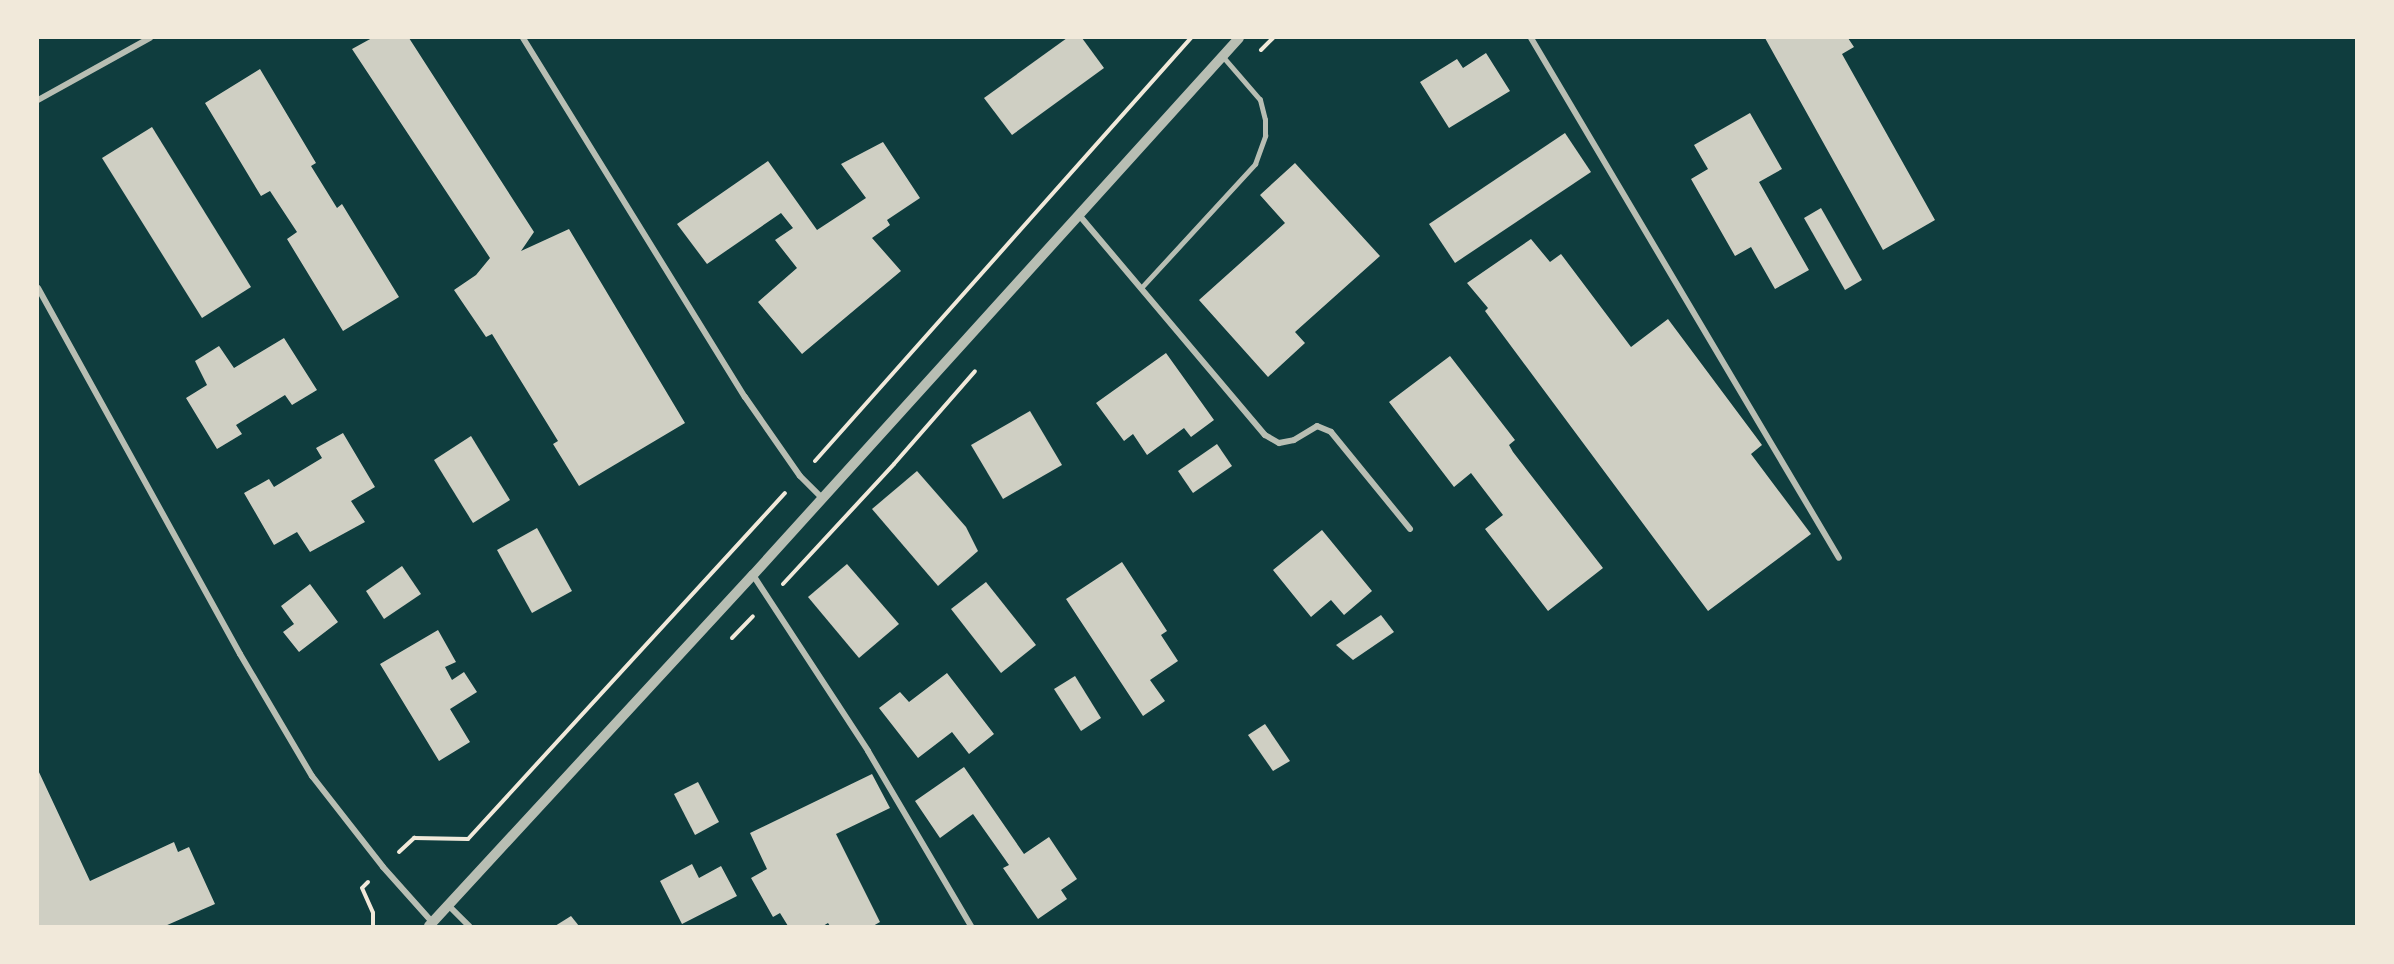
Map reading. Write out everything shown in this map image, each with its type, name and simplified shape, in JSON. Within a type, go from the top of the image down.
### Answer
[{"type":"street","points":[[38,100],[150,38]]},
{"type":"street","points":[[523,38],[745,397],[800,477],[822,498]]},
{"type":"street","points":[[38,288],[240,654],[312,776],[431,925],[753,575],[1239,38]]},
{"type":"street","points":[[1531,38],[1839,558]]},
{"type":"street","points":[[1079,215],[1265,435],[1279,443],[1294,440],[1317,426],[1331,432],[1410,529]]},
{"type":"street","points":[[753,575],[868,751],[971,927]]},
{"type":"street","points":[[448,905],[469,927]]},
{"type":"lane","points":[[1142,287],[1255,164],[1265,136],[1265,120],[1260,100],[1222,56]]},
{"type":"path","points":[[362,888],[373,913],[373,927]]},
{"type":"building","points":[[372,38],[409,38],[534,232],[521,251],[569,229],[685,423],[579,486],[553,444],[558,441],[492,334],[486,337],[454,290],[476,275],[490,258],[352,49]]},
{"type":"building","points":[[1067,38],[1082,38],[1104,68],[1012,135],[984,98]]},
{"type":"building","points":[[1765,38],[1848,38],[1854,47],[1842,54],[1935,220],[1883,250]]},
{"type":"building","points":[[1486,53],[1510,91],[1449,128],[1420,82],[1457,59],[1463,68]]},
{"type":"building","points":[[260,69],[316,163],[311,166],[337,208],[342,204],[399,297],[343,331],[287,239],[297,232],[270,191],[261,196],[205,103]]},
{"type":"building","points":[[1750,113],[1782,169],[1759,182],[1809,270],[1775,289],[1751,247],[1735,256],[1691,179],[1708,169],[1694,145]]},
{"type":"building","points":[[152,127],[251,287],[202,318],[102,158]]},
{"type":"building","points":[[1565,133],[1591,172],[1455,263],[1429,224]]},
{"type":"building","points":[[883,142],[920,198],[887,220],[890,225],[872,238],[901,271],[802,354],[758,302],[797,268],[775,240],[793,228],[781,213],[707,264],[677,224],[768,161],[817,230],[866,198],[841,164]]},
{"type":"building","points":[[1295,163],[1380,256],[1295,332],[1305,343],[1268,377],[1199,300],[1285,223],[1260,195]]},
{"type":"building","points":[[1821,208],[1862,280],[1845,290],[1804,218]]},
{"type":"building","points":[[1531,239],[1550,262],[1561,254],[1631,347],[1668,319],[1762,445],[1751,454],[1811,534],[1708,611],[1485,311],[1488,308],[1467,283]]},
{"type":"building","points":[[284,338],[317,390],[292,405],[285,395],[236,425],[242,434],[217,449],[186,398],[207,385],[195,361],[219,346],[234,368]]},
{"type":"building","points":[[1166,353],[1214,420],[1191,437],[1184,428],[1147,455],[1133,434],[1124,441],[1096,403]]},
{"type":"building","points":[[1450,356],[1515,440],[1509,445],[1513,452],[1603,568],[1548,611],[1485,529],[1503,515],[1471,473],[1454,487],[1389,402]]},
{"type":"building","points":[[1030,411],[1062,465],[1003,499],[971,445]]},
{"type":"building","points":[[343,433],[375,487],[351,501],[365,522],[310,552],[297,532],[274,545],[244,493],[269,479],[274,487],[322,458],[316,448]]},
{"type":"building","points":[[471,436],[510,500],[473,523],[434,460]]},
{"type":"building","points":[[1217,444],[1232,466],[1193,493],[1178,471]]},
{"type":"building","points":[[917,471],[966,527],[978,551],[938,586],[872,509]]},
{"type":"building","points":[[537,528],[572,591],[532,613],[497,550]]},
{"type":"building","points":[[1322,530],[1372,591],[1344,615],[1331,600],[1311,617],[1273,570]]},
{"type":"building","points":[[1122,562],[1167,631],[1161,635],[1178,661],[1150,680],[1165,701],[1143,716],[1066,599]]},
{"type":"building","points":[[847,564],[899,624],[859,658],[808,597]]},
{"type":"building","points":[[402,566],[421,594],[384,619],[366,591]]},
{"type":"building","points":[[986,582],[1036,645],[1001,673],[951,609]]},
{"type":"building","points":[[310,584],[338,622],[299,652],[283,632],[294,624],[281,606]]},
{"type":"building","points":[[1381,615],[1394,632],[1353,660],[1336,645]]},
{"type":"building","points":[[438,630],[456,662],[445,667],[452,680],[464,672],[477,692],[450,709],[470,742],[439,761],[380,664]]},
{"type":"building","points":[[947,673],[994,734],[969,754],[952,732],[918,758],[879,708],[900,692],[909,702]]},
{"type":"building","points":[[1075,676],[1101,718],[1081,731],[1054,689]]},
{"type":"building","points":[[1265,724],[1290,761],[1273,771],[1248,735]]},
{"type":"building","points":[[964,767],[1024,854],[1049,837],[1077,879],[1061,890],[1067,899],[1038,919],[1003,868],[1009,865],[973,814],[940,838],[915,801]]},
{"type":"building","points":[[38,770],[90,881],[174,842],[178,852],[189,847],[215,904],[165,926],[38,926]]},
{"type":"building","points":[[872,774],[890,808],[836,834],[880,922],[873,926],[830,926],[828,923],[823,926],[788,926],[780,913],[773,917],[751,878],[767,869],[750,833]]},
{"type":"building","points":[[698,782],[719,822],[695,835],[674,794]]},
{"type":"building","points":[[692,864],[699,878],[721,866],[737,896],[682,924],[660,881]]},
{"type":"building","points":[[571,916],[579,926],[555,926]]}]
